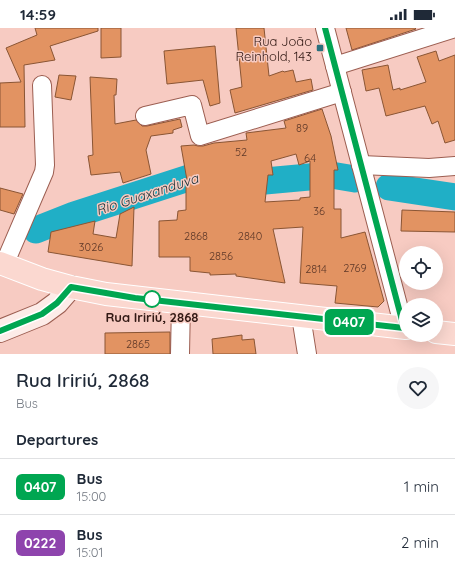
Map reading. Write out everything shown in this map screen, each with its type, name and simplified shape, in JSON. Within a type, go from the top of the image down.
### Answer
[{"type":"main road","points":[[2,264],[42,279],[106,294],[399,327]]},
{"type":"main road","points":[[443,333],[455,334]]},
{"type":"street","points":[[325,28],[399,306]]},
{"type":"street","points":[[335,66],[455,28]]},
{"type":"street","points":[[2,264],[44,172],[42,85]]},
{"type":"street","points":[[145,116],[192,105],[200,136],[342,92]]},
{"type":"street","points":[[364,177],[455,166]]},
{"type":"street","points":[[0,331],[42,314],[57,303],[71,287]]},
{"type":"street","points":[[180,354],[181,302]]},
{"type":"street","points":[[301,316],[307,354]]},
{"type":"building","points":[[35,28],[98,28],[98,31],[50,46],[55,60],[24,65],[25,127],[0,127],[0,83],[21,82],[6,48],[37,35]]},
{"type":"building","points":[[101,28],[121,28],[121,57],[101,58]]},
{"type":"building","points":[[236,28],[264,28],[269,76],[283,71],[293,70],[296,82],[311,79],[313,90],[235,113],[230,90],[242,87]]},
{"type":"building","points":[[346,28],[415,28],[416,29],[352,50]]},
{"type":"building","points":[[215,46],[220,103],[210,106],[203,80],[167,84],[164,51]]},
{"type":"building","points":[[436,51],[439,61],[455,55],[455,140],[445,143],[438,121],[432,124],[425,106],[386,116],[379,88],[366,91],[362,70],[388,65],[393,90],[400,88],[400,90],[426,82],[417,57]]},
{"type":"building","points":[[59,75],[76,76],[71,100],[55,97]]},
{"type":"building","points":[[90,77],[117,79],[116,95],[114,95],[115,124],[136,120],[142,126],[147,126],[180,119],[182,127],[173,130],[173,133],[151,136],[146,150],[151,174],[123,183],[120,172],[91,175],[88,156],[93,155]]},
{"type":"building","points":[[322,109],[331,136],[338,170],[334,170],[334,209],[341,209],[341,238],[365,232],[384,301],[378,307],[335,303],[337,286],[300,283],[303,227],[273,229],[285,283],[236,276],[236,274],[210,275],[210,273],[190,271],[190,257],[159,257],[159,221],[177,220],[178,211],[186,210],[186,186],[188,186],[181,146],[203,146],[214,143],[247,140],[246,133],[286,128],[284,121]],"holes":[[[296,154],[299,165],[310,161],[310,197],[300,198],[300,200],[265,202],[268,175],[273,175],[271,161]]]},
{"type":"building","points":[[0,188],[23,194],[14,214],[0,210]]},
{"type":"building","points":[[134,207],[132,266],[48,252],[51,232],[95,221],[93,234],[116,238],[120,214]]},
{"type":"building","points":[[402,210],[455,212],[455,232],[401,231]]},
{"type":"building","points":[[170,332],[170,354],[105,354],[105,333]]},
{"type":"building","points":[[242,335],[242,340],[254,339],[256,354],[213,354],[212,339]]},
{"type":"waterway","name":"Rio Guaxanduva","points":[[36,230],[74,215],[198,175],[265,181],[331,175],[355,179]]},
{"type":"waterway","name":"Rio Guaxanduva","points":[[389,187],[455,197]]},
{"type":"bus line","name":"0407","points":[[0,331],[42,314],[57,303],[71,287],[135,298],[404,328],[325,28]]},
{"type":"place","name":"Rua João Reinhold, 143","points":[[320,48]]},
{"type":"place","name":"Rua Iririú, 2868","points":[[152,299]]}]
